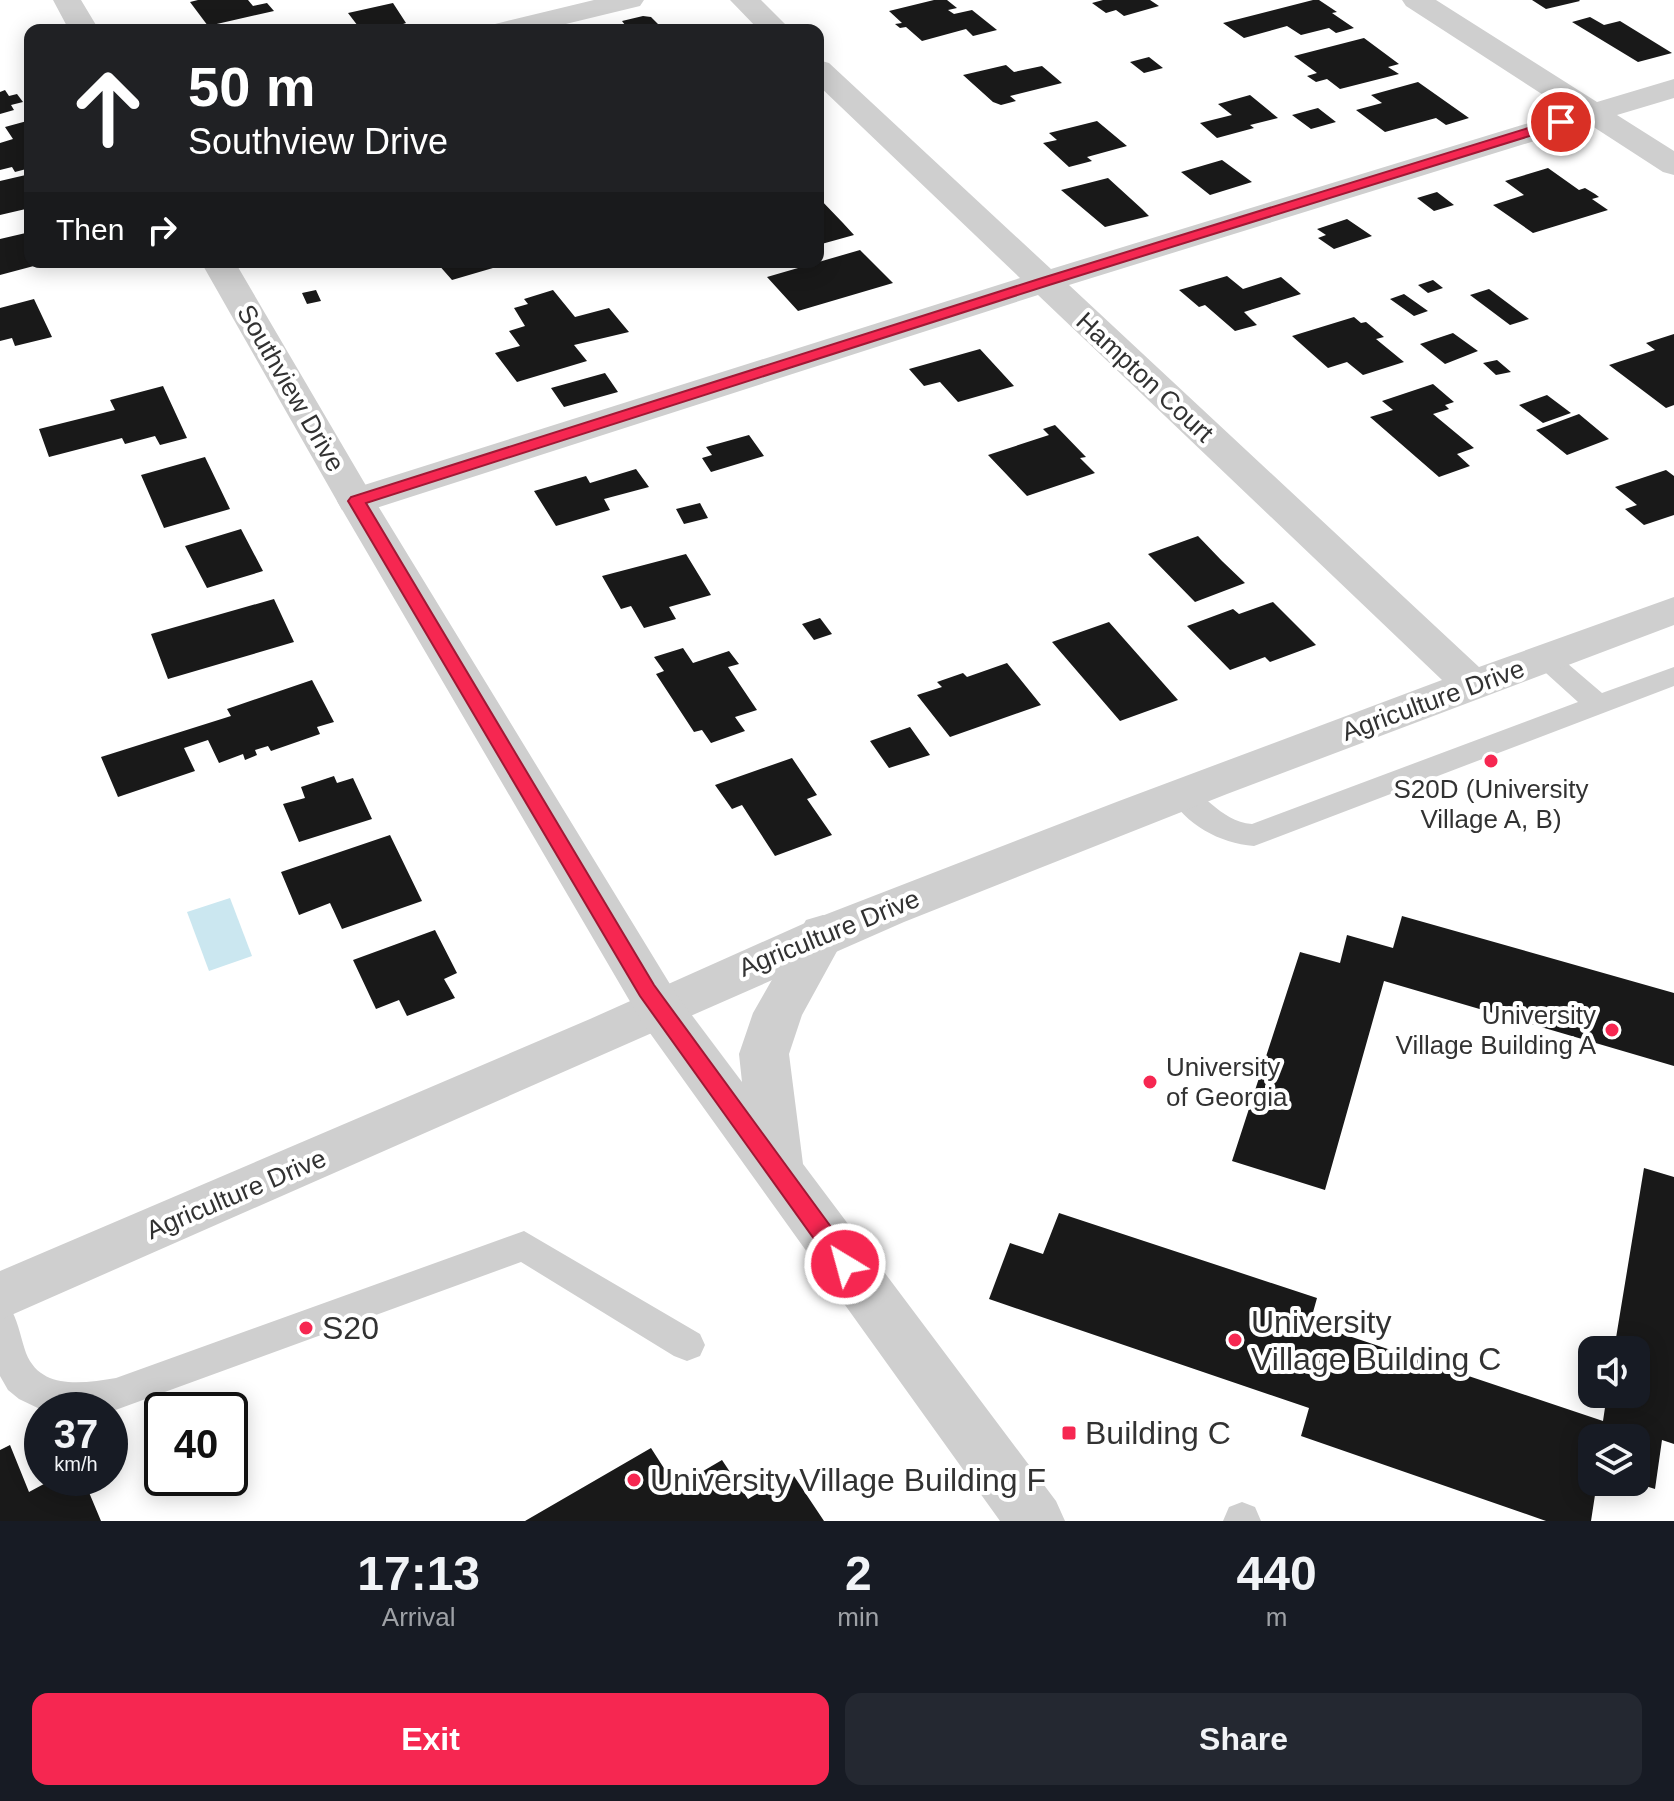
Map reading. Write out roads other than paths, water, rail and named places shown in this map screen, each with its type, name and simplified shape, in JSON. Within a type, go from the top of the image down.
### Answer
[{"type":"street","points":[[67,0],[81,24]]},
{"type":"street","points":[[530,24],[630,0]]},
{"type":"street","points":[[744,0],[770,24]]},
{"type":"street","points":[[1416,0],[1674,165]]},
{"type":"street","name":"Hampton Court","points":[[824,75],[1473,685]]},
{"type":"street","points":[[356,501],[1044,282],[1674,88]]},
{"type":"street","name":"Southview Drive","points":[[221,268],[356,501],[659,1008],[1035,1521]]},
{"type":"street","name":"Agriculture Drive","points":[[0,1296],[594,1039],[823,933],[1182,794],[1674,610]]},
{"type":"street","points":[[778,1173],[764,1054],[778,1013],[823,933]]},
{"type":"lane","points":[[1545,658],[1597,704]]},
{"type":"lane","points":[[1182,794],[1218,827],[1254,835],[1674,676]]},
{"type":"lane","points":[[0,1322],[14,1368],[31,1387],[55,1397],[92,1399],[116,1395],[524,1246],[687,1345]]},
{"type":"water","points":[[230,898],[252,956],[209,971],[187,912]]},
{"type":"place","name":"S20D (University Village A, B)","points":[[1491,761]]},
{"type":"place","name":"University Village Building A","points":[[1612,1030]]},
{"type":"place","name":"University of Georgia","points":[[1150,1082]]},
{"type":"place","name":"S20","points":[[306,1328]]},
{"type":"place","name":"University Village Building C","points":[[1235,1340]]},
{"type":"place","name":"Building C","points":[[1069,1433]]},
{"type":"place","name":"University Village Building F","points":[[634,1480]]}]
